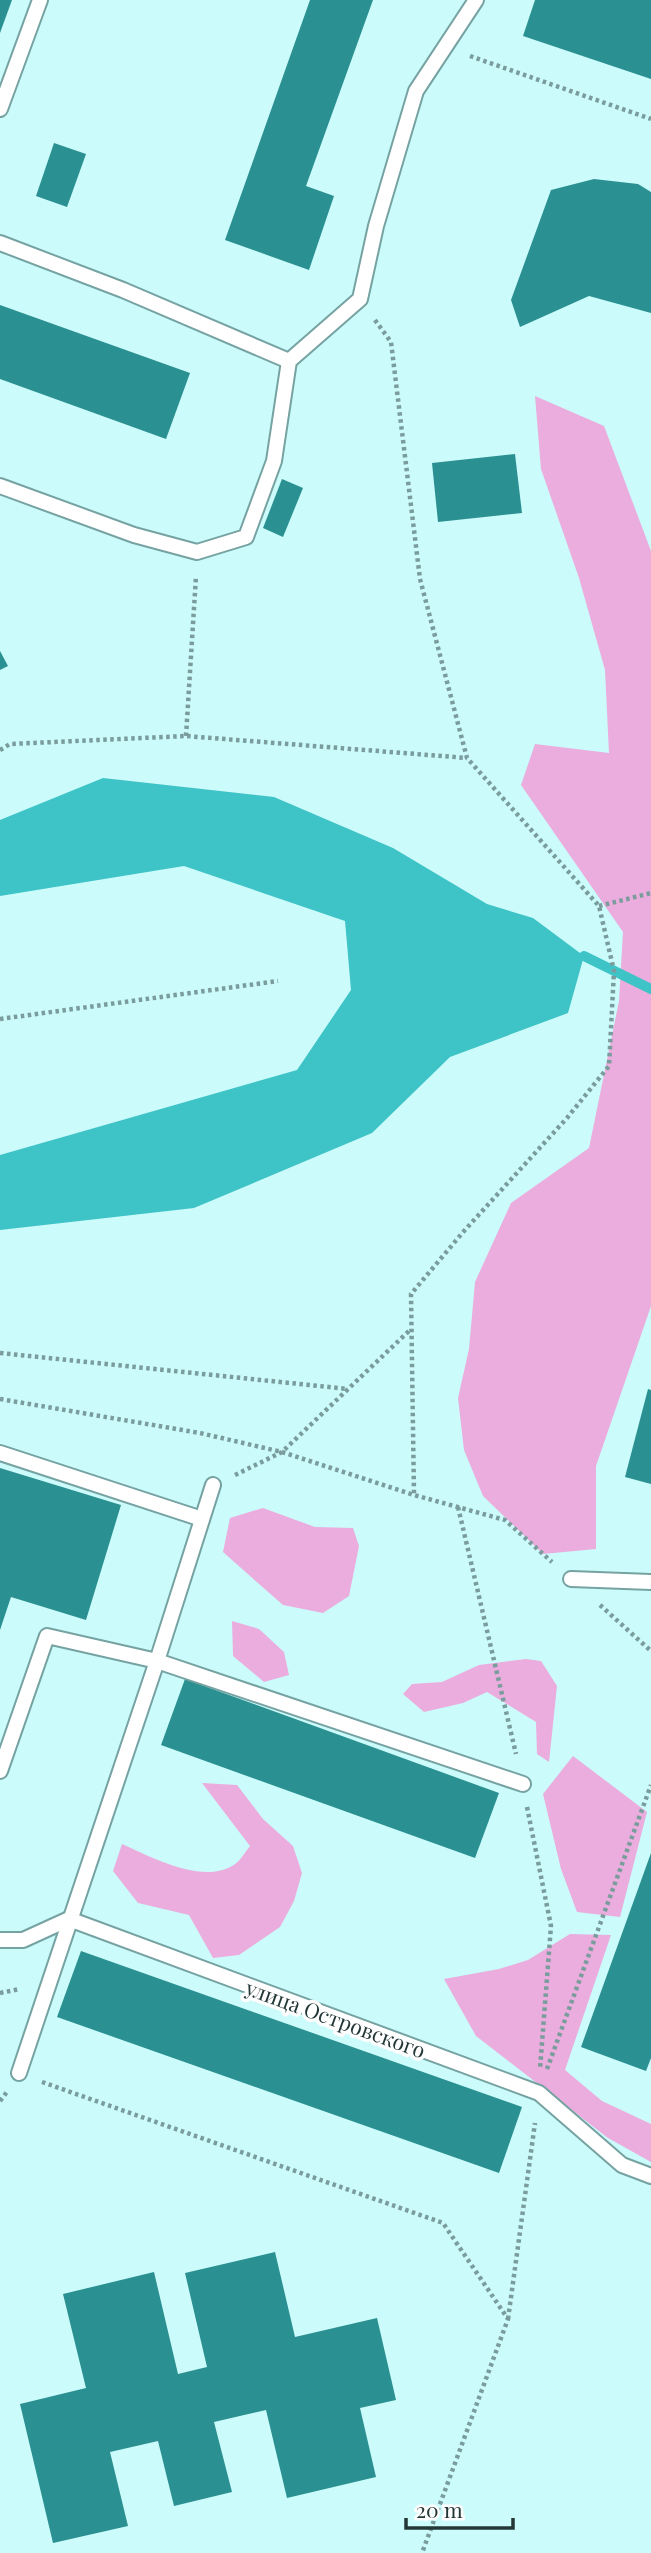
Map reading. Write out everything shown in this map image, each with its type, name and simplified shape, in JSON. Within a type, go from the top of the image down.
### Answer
[{"type":"lane","points":[[0,110],[40,0]]},
{"type":"lane","points":[[0,486],[134,536],[197,552],[246,537],[274,461],[289,361],[360,299],[376,226],[415,91],[476,0]]},
{"type":"lane","points":[[0,243],[123,290],[289,361]]},
{"type":"lane","points":[[0,1453],[202,1519]]},
{"type":"lane","points":[[19,2073],[213,1485]]},
{"type":"lane","points":[[571,1579],[651,1582]]},
{"type":"lane","points":[[0,1771],[47,1636],[157,1661],[523,1784]]},
{"type":"lane","points":[[0,1940],[23,1940],[69,1919]]},
{"type":"lane","name":"улица Островского","points":[[69,1919],[539,2093],[622,2165],[651,2176]]},
{"type":"path","points":[[444,47],[651,118]]},
{"type":"path","points":[[360,299],[391,342],[420,579],[467,758],[599,906],[614,971],[610,1066],[411,1294],[414,1495]]},
{"type":"path","points":[[186,736],[197,552]]},
{"type":"path","points":[[0,750],[10,744],[186,736],[467,758]]},
{"type":"path","points":[[599,906],[651,893]]},
{"type":"path","points":[[0,1019],[278,981]]},
{"type":"path","points":[[213,1485],[282,1452],[411,1329]]},
{"type":"path","points":[[0,1353],[348,1389]]},
{"type":"path","points":[[0,1399],[200,1433],[282,1452],[414,1495],[505,1520],[651,1651]]},
{"type":"path","points":[[422,2553],[508,2319],[539,2093],[651,1785]]},
{"type":"path","points":[[19,2073],[443,2223],[508,2319]]},
{"type":"shaded area","points":[[535,396],[604,426],[651,551],[651,1306],[596,1466],[596,1549],[543,1554],[483,1496],[464,1450],[458,1398],[469,1349],[475,1282],[511,1203],[589,1148],[619,1001],[623,932],[521,785],[535,744],[609,753],[605,670],[579,578],[541,469]]},
{"type":"shaded area","points":[[263,1508],[315,1527],[353,1528],[359,1546],[349,1596],[323,1613],[283,1605],[223,1552],[230,1518]]},
{"type":"shaded area","points":[[232,1621],[259,1629],[284,1652],[289,1675],[264,1682],[233,1656]]},
{"type":"shaded area","points":[[526,1659],[541,1661],[557,1686],[549,1762],[537,1754],[536,1722],[487,1692],[463,1703],[424,1712],[403,1694],[412,1684],[442,1682],[479,1665]]},
{"type":"shaded area","points":[[573,1756],[647,1812],[620,1917],[577,1912],[561,1869],[543,1794]]},
{"type":"shaded area","points":[[202,1783],[237,1785],[263,1819],[293,1846],[302,1873],[294,1901],[280,1927],[239,1955],[213,1958],[189,1915],[138,1903],[113,1871],[122,1844],[176,1867],[191,1870],[220,1871],[237,1862],[250,1846]]},
{"type":"shaded area","points":[[570,1934],[611,1935],[565,2070],[602,2101],[651,2124],[651,2162],[608,2138],[476,2036],[444,1979],[499,1969],[528,1960]]},
{"type":"water","points":[[103,778],[274,797],[393,848],[487,904],[533,918],[584,956],[568,1013],[450,1057],[372,1133],[194,1208],[0,1230],[0,1155],[297,1070],[351,990],[345,921],[184,866],[0,896],[0,820]]},
{"type":"building","points":[[0,0],[12,0],[0,33]]},
{"type":"building","points":[[310,0],[373,0],[306,186],[334,196],[309,270],[225,240]]},
{"type":"building","points":[[535,0],[651,0],[651,79],[523,36]]},
{"type":"building","points":[[54,143],[86,154],[67,207],[36,196]]},
{"type":"building","points":[[594,179],[638,184],[651,192],[651,313],[589,296],[520,327],[511,300],[551,190]]},
{"type":"building","points":[[0,305],[190,373],[166,439],[0,379]]},
{"type":"building","points":[[515,454],[522,513],[438,522],[432,463]]},
{"type":"building","points":[[282,479],[303,488],[283,537],[263,528]]},
{"type":"building","points":[[0,651],[8,666],[0,670]]},
{"type":"building","points":[[648,1389],[651,1390],[651,1484],[625,1477]]},
{"type":"building","points":[[0,1468],[121,1505],[86,1620],[11,1597],[0,1630]]},
{"type":"building","points":[[185,1679],[499,1793],[475,1858],[161,1745]]},
{"type":"building","points":[[651,1853],[651,2058],[646,2071],[581,2047]]},
{"type":"building","points":[[81,1951],[522,2107],[499,2173],[57,2017]]},
{"type":"building","points":[[275,2252],[295,2337],[377,2318],[396,2400],[360,2408],[376,2477],[287,2498],[266,2410],[214,2422],[232,2492],[174,2506],[158,2441],[110,2452],[128,2526],[53,2543],[20,2404],[86,2388],[63,2294],[154,2272],[178,2374],[207,2367],[185,2273]]},
{"type":"waterway","points":[[584,956],[651,989]]}]
